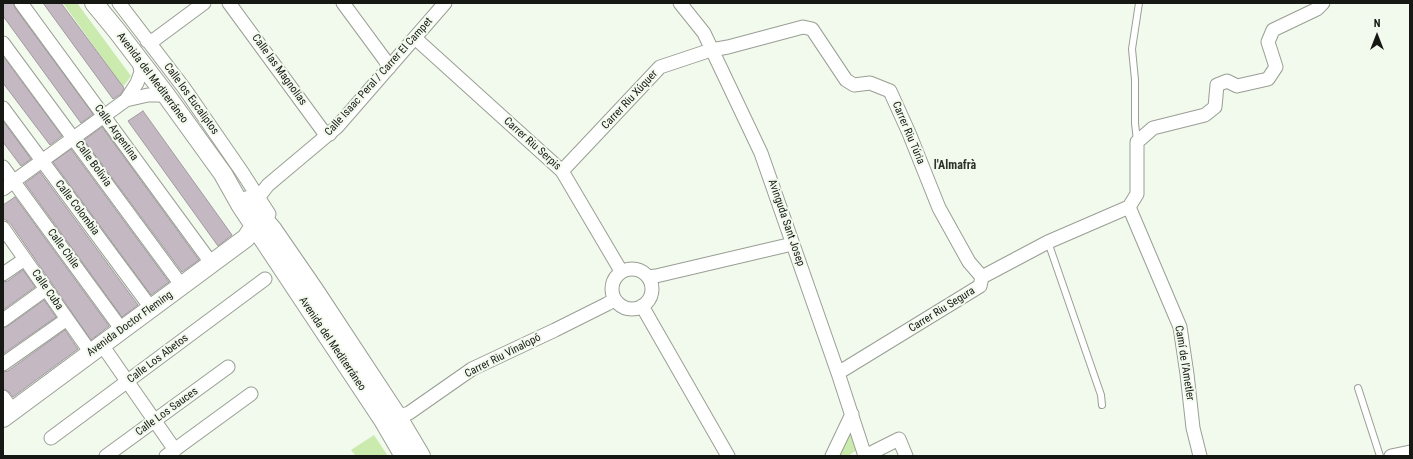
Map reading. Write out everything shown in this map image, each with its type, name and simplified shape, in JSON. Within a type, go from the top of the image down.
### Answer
[{"type":"street","name":"Calle Argentina","points":[[21,3],[212,264]]},
{"type":"street","name":"Avenida del Mediterráneo","points":[[94,3],[166,95],[223,174],[255,221],[270,251],[383,420],[404,456]]},
{"type":"street","name":"Calle los Eucaliptos","points":[[119,3],[184,88],[242,172],[255,221]]},
{"type":"street","points":[[148,41],[154,40],[204,3]]},
{"type":"street","name":"Calle las Magnolias","points":[[229,3],[323,131],[330,134]]},
{"type":"street","points":[[343,3],[385,60],[389,68]]},
{"type":"street","name":"Calle Isaac Peral / Carrer El Campet","points":[[255,221],[268,185],[330,134],[445,3]]},
{"type":"street","name":"Avinguda Sant Josep","points":[[680,3],[704,33],[761,153],[852,414],[868,455]]},
{"type":"street","points":[[1129,207],[1137,194],[1137,142],[1153,128],[1205,115],[1216,107],[1217,85],[1227,81],[1237,86],[1268,79],[1276,67],[1268,42],[1273,30],[1317,9],[1323,3]]},
{"type":"street","name":"Carrer Riu Túria","points":[[711,50],[735,46],[803,27],[812,29],[846,80],[854,85],[870,82],[890,90],[939,208],[969,262],[982,277]]},
{"type":"street","name":"Carrer Riu Serpis","points":[[415,38],[562,171],[621,271]]},
{"type":"street","name":"Calle Bolivia","points":[[3,44],[182,286]]},
{"type":"street","name":"Carrer Riu Xúquer","points":[[562,171],[660,67],[711,50]]},
{"type":"street","points":[[8,185],[126,100],[137,83],[141,72],[139,61]]},
{"type":"street","points":[[126,100],[148,95],[166,95]]},
{"type":"street","name":"Calle Colombia","points":[[3,108],[152,308]]},
{"type":"street","name":"Calle Chile","points":[[3,167],[8,185],[122,330]]},
{"type":"street","name":"Carrer Riu Segura","points":[[838,373],[980,286],[982,277],[1048,242],[1129,207]]},
{"type":"street","name":"Camí de l'Ametler","points":[[1129,207],[1180,327],[1188,374],[1193,428],[1200,456]]},
{"type":"street","name":"Avenida del Mediterráneo","points":[[255,221],[273,230],[396,414],[421,456]]},
{"type":"street","name":"Avenida del Mediterráneo","points":[[255,221],[297,257],[315,291]]},
{"type":"street","name":"Avenida Doctor Fleming","points":[[6,409],[96,349],[212,264],[229,251],[255,221]]},
{"type":"street","name":"Calle Cuba","points":[[3,228],[67,319],[127,382],[154,421],[171,453]]},
{"type":"street","points":[[648,277],[788,245],[792,242]]},
{"type":"street","points":[[229,251],[248,248],[265,249],[270,251]]},
{"type":"street","points":[[3,274],[25,259]]},
{"type":"street","points":[[632,268],[644,272],[648,277],[651,282],[651,296],[642,306],[636,308],[624,308],[614,300],[611,287],[613,281],[621,271],[632,268]]},
{"type":"street","name":"Calle Los Abetos","points":[[51,438],[265,279]]},
{"type":"street","points":[[3,320],[46,289]]},
{"type":"street","name":"Carrer Riu Vinalopó","points":[[396,414],[403,415],[409,413],[472,369],[556,330],[614,300]]},
{"type":"street","points":[[642,306],[728,456]]},
{"type":"street","points":[[3,364],[67,319]]},
{"type":"street","name":"Calle Los Sauces","points":[[106,456],[228,367]]},
{"type":"street","points":[[171,453],[251,394]]},
{"type":"street","points":[[832,456],[852,414]]},
{"type":"street","points":[[868,455],[899,439],[906,456]]},
{"type":"street","points":[[1391,456],[1410,452]]},
{"type":"lane","points":[[1137,142],[1135,122],[1135,80],[1132,49],[1139,3]]},
{"type":"lane","points":[[1048,242],[1101,395],[1102,405]]},
{"type":"lane","points":[[1358,388],[1380,456]]},
{"type":"green space","points":[[63,3],[77,3],[131,76],[123,87]]},
{"type":"green space","points":[[849,427],[858,449],[848,456],[837,456]]},
{"type":"green space","points":[[374,435],[388,456],[356,456],[351,450]]},
{"type":"building","points":[[3,3],[13,3],[15,8],[93,114],[81,123],[3,16]]},
{"type":"building","points":[[43,3],[61,3],[124,88],[121,94],[113,99]]},
{"type":"building","points":[[3,56],[62,136],[50,145],[3,83]]},
{"type":"building","points":[[143,111],[232,235],[218,246],[128,121]]},
{"type":"building","points":[[3,121],[31,159],[21,166],[3,142]]},
{"type":"building","points":[[102,127],[199,260],[182,272],[84,140]]},
{"type":"building","points":[[71,149],[169,282],[151,295],[53,162]]},
{"type":"building","points":[[40,172],[138,305],[122,317],[25,183]]},
{"type":"building","points":[[15,197],[109,326],[91,340],[10,223],[3,218],[3,205]]},
{"type":"building","points":[[23,270],[35,287],[3,310],[3,282],[8,281]]},
{"type":"building","points":[[44,300],[56,317],[3,354],[3,328]]},
{"type":"building","points":[[65,330],[78,349],[13,397],[9,392],[3,389],[3,372],[8,371]]},
{"type":"district","name":"l'Almafrà","points":[[955,166]]}]
